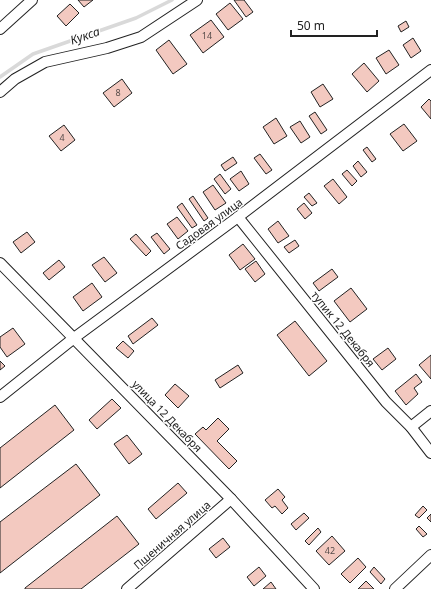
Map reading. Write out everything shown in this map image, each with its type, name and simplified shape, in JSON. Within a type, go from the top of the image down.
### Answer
[{"type":"street","points":[[0,29],[32,0]]},
{"type":"street","points":[[0,92],[15,78],[45,62],[107,48],[141,37],[196,0]]},
{"type":"street","name":"Садовая улица","points":[[0,396],[74,338],[238,217],[431,70]]},
{"type":"street","name":"тупик 12 Декабря","points":[[238,217],[386,402],[411,427],[431,453]]},
{"type":"street","name":"улица 12 Декабря","points":[[0,263],[231,499],[314,589]]},
{"type":"street","points":[[411,427],[431,411]]},
{"type":"street","name":"Пшеничная улица","points":[[128,589],[231,499]]},
{"type":"street","points":[[395,589],[431,555]]},
{"type":"building","points":[[78,0],[93,0],[84,7]]},
{"type":"building","points":[[234,0],[244,0],[253,12],[246,17]]},
{"type":"building","points":[[230,3],[243,19],[228,30],[216,14]]},
{"type":"building","points":[[70,4],[79,13],[66,26],[57,16]]},
{"type":"building","points":[[211,20],[224,37],[203,53],[190,35]]},
{"type":"building","points":[[406,21],[409,27],[401,32],[398,26]]},
{"type":"building","points":[[413,38],[421,51],[411,58],[403,45]]},
{"type":"building","points":[[169,40],[187,64],[173,74],[156,50]]},
{"type":"building","points":[[389,50],[399,65],[386,74],[376,58]]},
{"type":"building","points":[[364,63],[379,81],[367,92],[352,74]]},
{"type":"building","points":[[122,79],[132,93],[114,107],[103,93]]},
{"type":"building","points":[[323,84],[333,99],[320,107],[311,92]]},
{"type":"building","points":[[429,99],[431,101],[431,119],[421,107]]},
{"type":"building","points":[[315,112],[327,130],[321,134],[309,116]]},
{"type":"building","points":[[276,118],[287,136],[274,144],[263,127]]},
{"type":"building","points":[[300,121],[310,137],[301,143],[290,127]]},
{"type":"building","points":[[404,124],[417,141],[403,151],[390,134]]},
{"type":"building","points":[[64,125],[75,140],[61,151],[49,136]]},
{"type":"building","points":[[367,147],[376,159],[372,162],[363,150]]},
{"type":"building","points":[[260,154],[272,170],[266,174],[254,158]]},
{"type":"building","points":[[233,157],[237,163],[225,171],[221,165]]},
{"type":"building","points":[[358,161],[367,172],[361,177],[353,166]]},
{"type":"building","points":[[347,170],[357,181],[352,186],[342,174]]},
{"type":"building","points":[[241,171],[249,184],[239,191],[230,179]]},
{"type":"building","points":[[220,174],[231,189],[225,194],[214,179]]},
{"type":"building","points":[[333,179],[347,197],[339,204],[324,186]]},
{"type":"building","points":[[213,185],[226,203],[215,210],[203,192]]},
{"type":"building","points":[[309,193],[317,203],[312,206],[304,197]]},
{"type":"building","points":[[193,196],[208,218],[204,221],[189,199]]},
{"type":"building","points":[[182,203],[197,225],[192,228],[177,207]]},
{"type":"building","points":[[304,203],[312,213],[305,219],[297,209]]},
{"type":"building","points":[[177,217],[188,231],[178,239],[167,224]]},
{"type":"building","points":[[278,221],[289,236],[278,243],[268,229]]},
{"type":"building","points":[[27,232],[35,242],[21,253],[13,242]]},
{"type":"building","points":[[157,233],[170,249],[164,254],[151,237]]},
{"type":"building","points":[[136,234],[151,251],[146,256],[130,239]]},
{"type":"building","points":[[295,240],[299,246],[289,253],[284,247]]},
{"type":"building","points":[[243,244],[255,259],[240,270],[229,255]]},
{"type":"building","points":[[104,257],[117,273],[105,282],[92,265]]},
{"type":"building","points":[[59,260],[65,267],[49,280],[43,273]]},
{"type":"building","points":[[256,261],[265,274],[255,282],[245,269]]},
{"type":"building","points":[[332,269],[338,277],[319,291],[313,283]]},
{"type":"building","points":[[92,283],[102,297],[83,311],[73,297]]},
{"type":"building","points":[[351,288],[367,309],[350,322],[334,301]]},
{"type":"building","points":[[152,318],[158,325],[133,344],[128,336]]},
{"type":"building","points":[[295,321],[327,361],[309,376],[277,335]]},
{"type":"building","points":[[13,328],[25,344],[7,357],[0,347],[0,337]]},
{"type":"building","points":[[123,341],[134,351],[128,358],[116,348]]},
{"type":"building","points":[[388,348],[396,359],[382,370],[373,359]]},
{"type":"building","points":[[431,355],[431,379],[419,365]]},
{"type":"building","points":[[0,361],[5,366],[0,370]]},
{"type":"building","points":[[238,365],[243,373],[220,388],[215,380]]},
{"type":"building","points":[[416,374],[422,382],[414,388],[418,394],[406,405],[395,391]]},
{"type":"building","points":[[175,384],[189,396],[178,408],[165,395]]},
{"type":"building","points":[[112,399],[121,408],[97,429],[89,420]]},
{"type":"building","points":[[55,405],[74,430],[0,488],[0,448]]},
{"type":"building","points":[[218,418],[229,429],[217,441],[237,461],[229,469],[195,434],[203,427],[206,430]]},
{"type":"building","points":[[127,435],[142,454],[129,464],[114,444]]},
{"type":"building","points":[[76,464],[100,495],[0,573],[0,522]]},
{"type":"building","points":[[178,483],[187,493],[156,519],[148,509]]},
{"type":"building","points":[[278,489],[285,497],[282,500],[288,508],[282,514],[275,506],[272,508],[265,500]]},
{"type":"building","points":[[423,506],[427,510],[419,518],[415,515]]},
{"type":"building","points":[[304,513],[309,518],[296,530],[291,524]]},
{"type":"building","points":[[431,514],[431,522],[427,518]]},
{"type":"building","points":[[117,516],[139,544],[81,589],[25,589],[25,588]]},
{"type":"building","points":[[419,526],[427,534],[423,537],[416,529]]},
{"type":"building","points":[[318,528],[321,532],[309,545],[305,541]]},
{"type":"building","points":[[332,536],[345,551],[329,565],[316,551]]},
{"type":"building","points":[[223,538],[230,547],[216,558],[209,549]]},
{"type":"building","points":[[358,558],[366,567],[350,583],[341,574]]},
{"type":"building","points":[[259,567],[266,576],[254,586],[247,577]]},
{"type":"building","points":[[374,567],[385,579],[381,584],[370,572]]},
{"type":"building","points":[[366,581],[374,589],[358,589]]},
{"type":"building","points":[[271,582],[276,589],[263,589]]},
{"type":"waterway","name":"Кукса","points":[[0,77],[33,54],[136,18],[172,0]]}]
